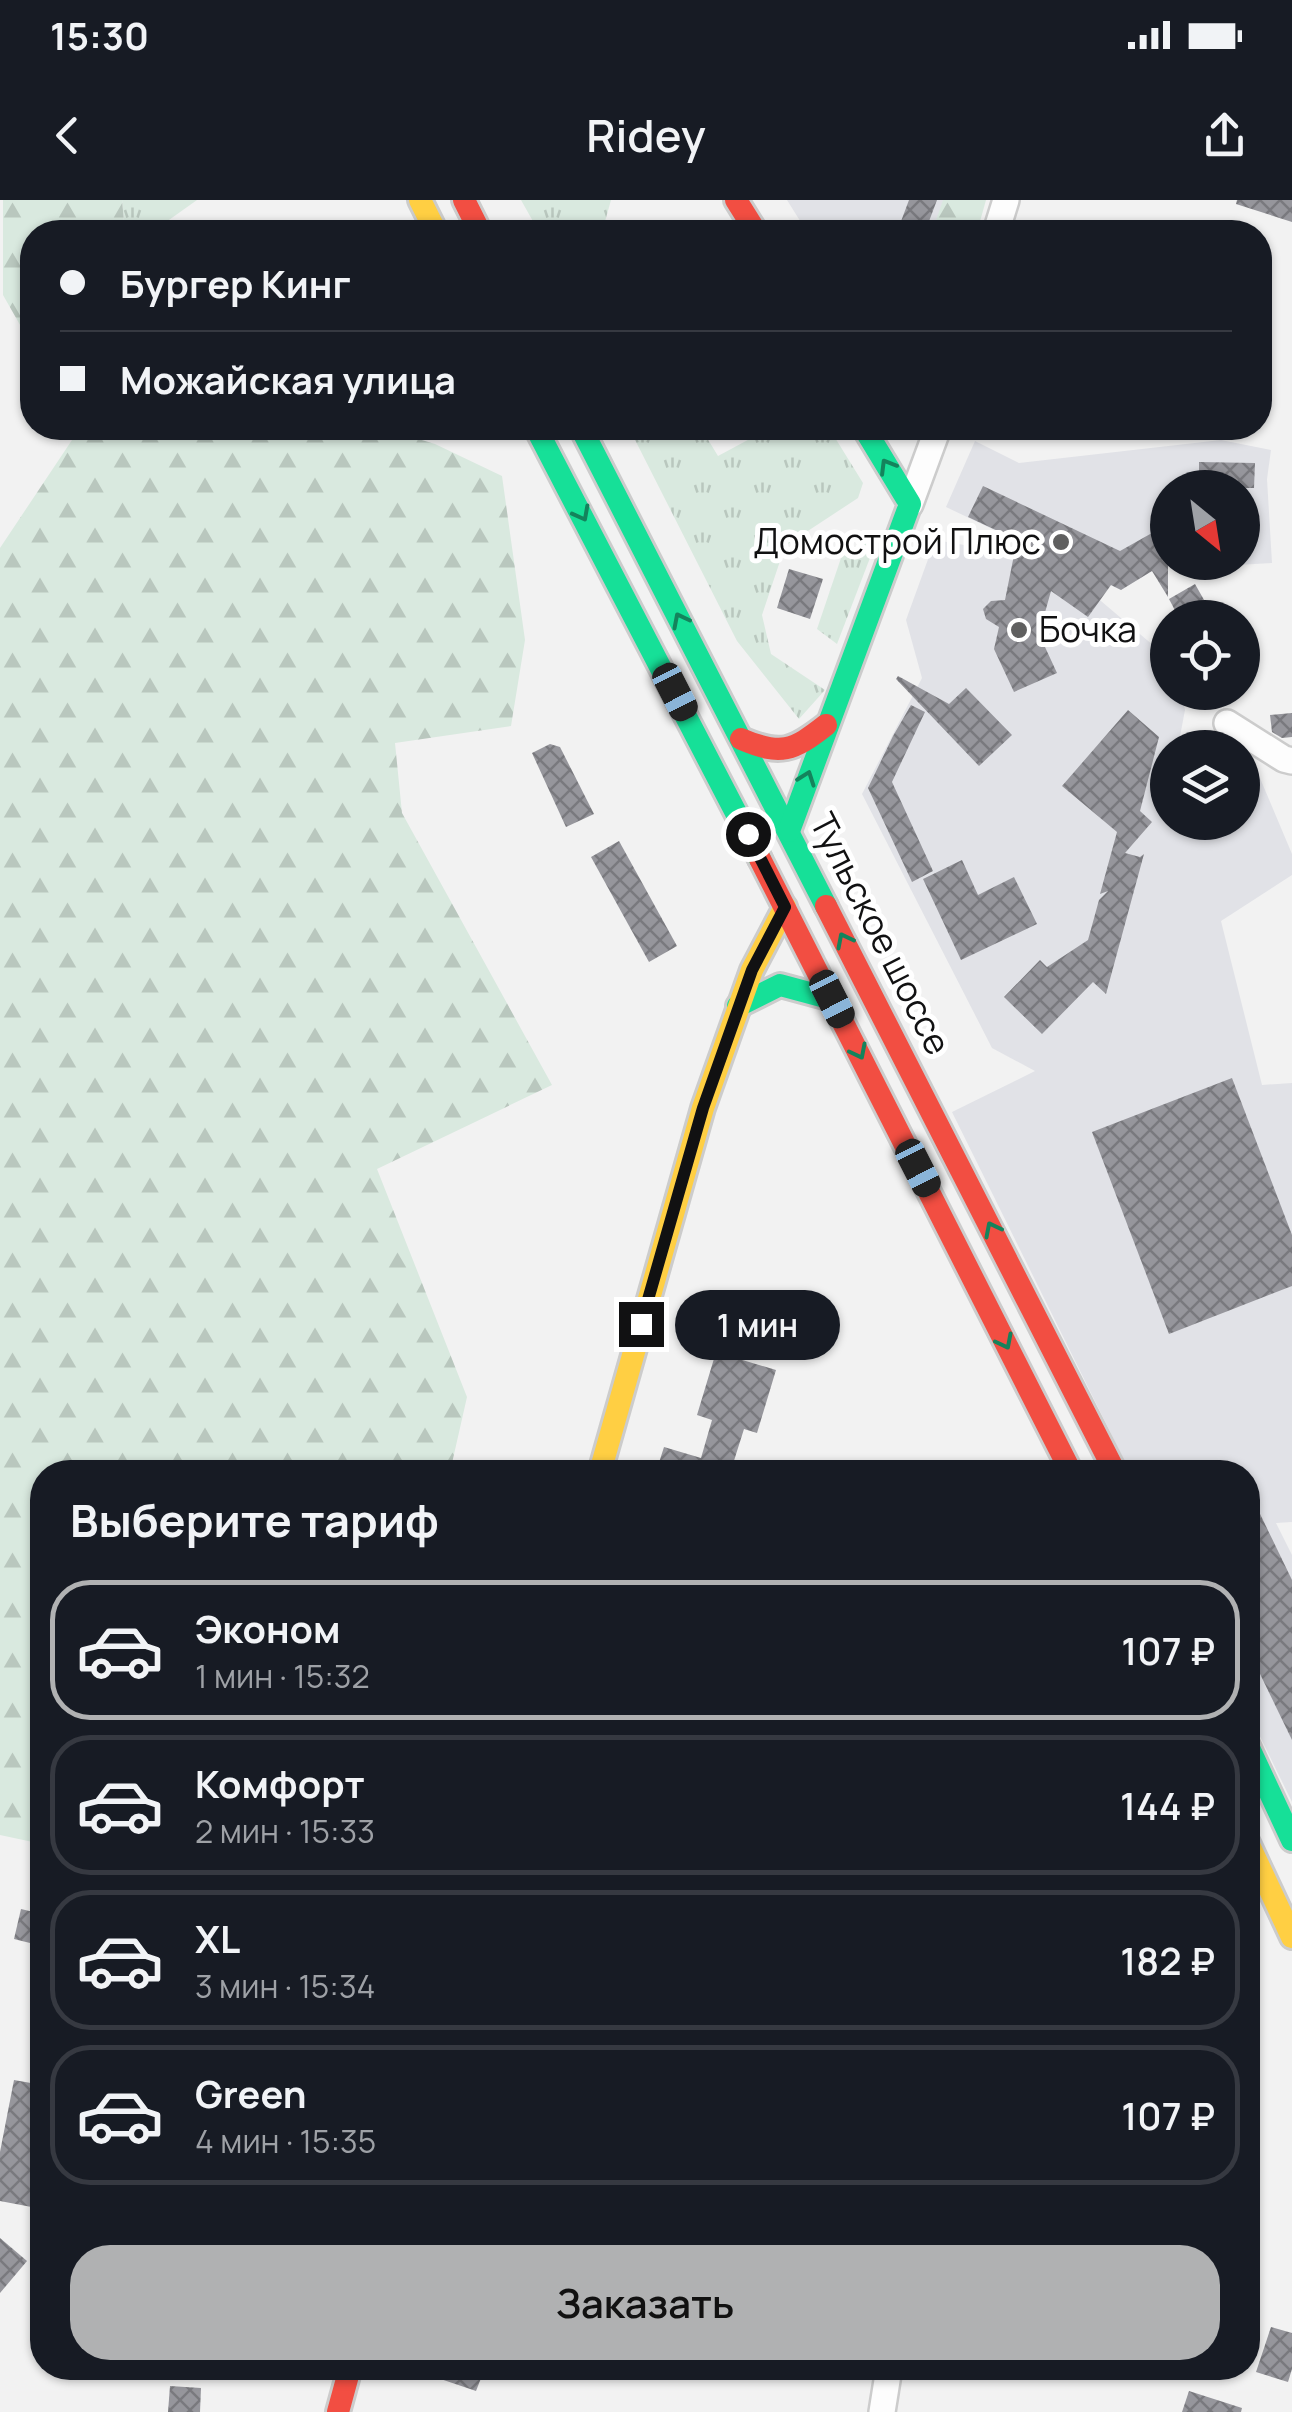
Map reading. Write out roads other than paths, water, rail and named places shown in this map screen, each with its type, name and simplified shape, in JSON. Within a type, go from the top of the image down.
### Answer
[{"type":"main road","name":"Тульское шоссе","points":[[542,440],[785,907],[1064,1460]]},
{"type":"main road","name":"Тульское шоссе","points":[[587,440],[1109,1460]]},
{"type":"main road","points":[[788,831],[910,504],[871,440]]},
{"type":"main road","points":[[741,738],[766,751],[783,752],[805,742],[826,725]]},
{"type":"main road","points":[[603,1460],[703,1108],[752,970],[785,907]]},
{"type":"main road","points":[[738,1006],[780,985],[832,999]]},
{"type":"main road","points":[[1260,1772],[1292,1840]]},
{"type":"main road","points":[[1260,1869],[1292,1937]]},
{"type":"main road","points":[[338,2412],[347,2380]]},
{"type":"street","points":[[910,504],[934,440]]},
{"type":"street","points":[[1227,724],[1288,760],[1292,786]]},
{"type":"street","points":[[882,2412],[886,2380]]},
{"type":"place","name":"Домострой Плюс","points":[[1061,542]]},
{"type":"place","name":"Бочка","points":[[1019,630]]}]
